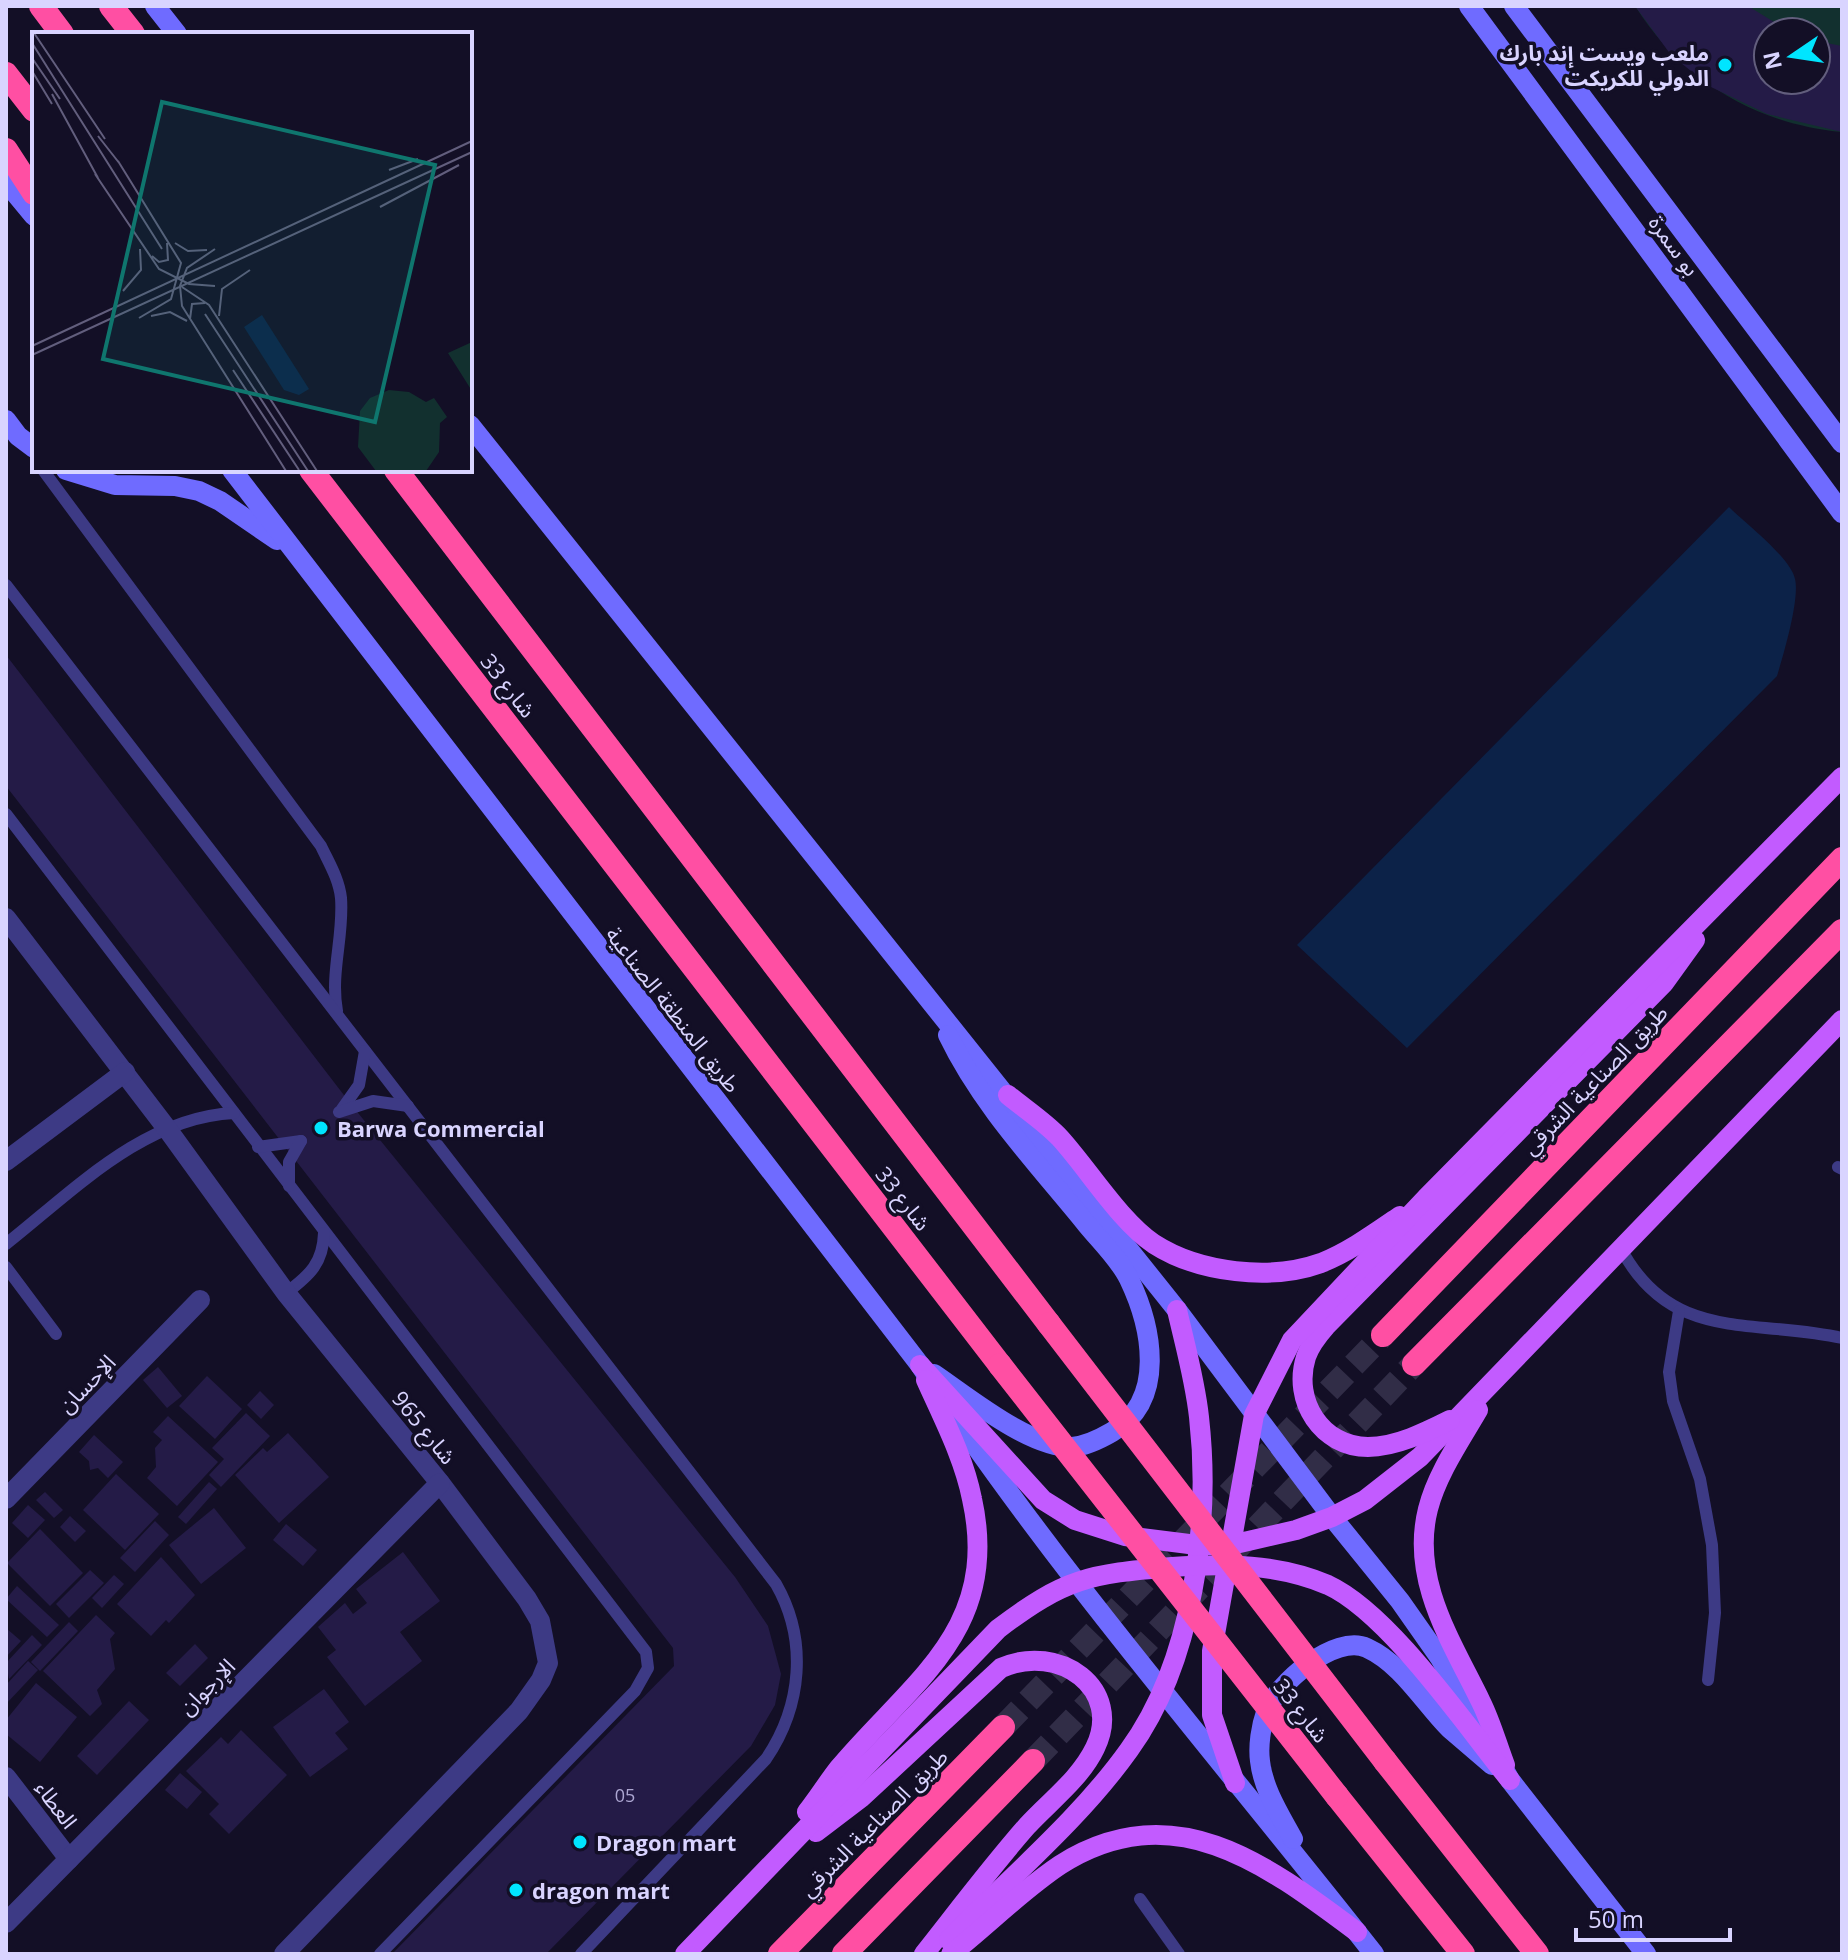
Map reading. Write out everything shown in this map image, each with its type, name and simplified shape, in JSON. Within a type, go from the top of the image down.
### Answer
[{"type":"highway","points":[[41,6],[60,32]]},
{"type":"highway","points":[[111,6],[131,32]]},
{"type":"highway","points":[[6,74],[32,107]]},
{"type":"highway","points":[[6,150],[32,190]]},
{"type":"highway","name":"شارع 33","points":[[313,472],[1000,1365],[1463,1954]]},
{"type":"highway","name":"شارع 33","points":[[398,472],[1049,1324],[1537,1954]]},
{"type":"highway","name":"طريق الصناعية الشرقي","points":[[1383,1335],[1842,859]]},
{"type":"highway","points":[[1414,1364],[1842,931]]},
{"type":"highway","name":"طريق الصناعية الشرقي","points":[[780,1954],[1003,1727]]},
{"type":"highway","points":[[844,1954],[1033,1761]]},
{"type":"main road","name":"طريق الصناعية الشرقي","points":[[1426,1198],[1842,777]]},
{"type":"main road","points":[[1463,1414],[1394,1443],[1351,1446],[1331,1438],[1316,1424],[1303,1384],[1307,1353],[1326,1326],[1664,983],[1730,891]]},
{"type":"main road","points":[[762,1874],[998,1629],[1052,1589],[1075,1580],[1296,1530],[1332,1517],[1388,1484],[1492,1385],[1620,1247],[1842,1020]]},
{"type":"main road","points":[[1008,1095],[1057,1135],[1153,1243],[1220,1268],[1282,1271],[1320,1263],[1356,1245],[1426,1198]]},
{"type":"main road","points":[[1235,1783],[1217,1740],[1210,1683],[1212,1651],[1254,1415],[1292,1340],[1426,1198]]},
{"type":"main road","points":[[935,1954],[1111,1774],[1147,1722],[1178,1651],[1196,1555],[1202,1492],[1200,1418],[1177,1310]]},
{"type":"main road","points":[[920,1365],[1043,1500],[1099,1530],[1228,1566],[1291,1572],[1331,1586],[1363,1608],[1392,1635],[1510,1780]]},
{"type":"main road","points":[[762,1874],[838,1769],[929,1671],[963,1623],[979,1551],[972,1497],[920,1365]]},
{"type":"main road","points":[[1492,1385],[1438,1480],[1428,1511],[1426,1573],[1434,1606],[1482,1705],[1510,1780]]},
{"type":"main road","points":[[762,1874],[862,1797],[1001,1668],[1031,1658],[1066,1664],[1086,1681],[1096,1697],[1101,1726],[1096,1747],[1070,1781],[997,1860],[924,1954]]},
{"type":"main road","points":[[951,1954],[1059,1866],[1106,1843],[1146,1836],[1210,1843],[1258,1862],[1357,1932]]},
{"type":"main road","name":"طريق الصناعية الشرقي","points":[[685,1954],[762,1874]]},
{"type":"street","points":[[155,6],[175,32]]},
{"type":"street","name":"بو سمرة","points":[[1469,6],[1842,513]]},
{"type":"street","name":"بو سمرة","points":[[1514,6],[1842,443]]},
{"type":"street","points":[[6,182],[32,214]]},
{"type":"street","points":[[472,428],[1177,1310],[1440,1658],[1510,1780],[1646,1954]]},
{"type":"street","points":[[73,472],[115,485],[175,486],[199,491],[220,501],[294,553]]},
{"type":"street","name":"طريق المنطقة الصناعية","points":[[233,472],[920,1365],[985,1464],[1075,1580]]},
{"type":"street","name":"شارع 965","points":[[6,918],[125,1072],[286,1293],[440,1483],[540,1621],[548,1663],[541,1680],[519,1711],[284,1954]]},
{"type":"street","points":[[920,1365],[1030,1435],[1051,1444],[1073,1447],[1098,1440],[1119,1428],[1137,1409],[1147,1386],[1152,1358],[1145,1322],[1128,1277],[967,1075],[934,1006]]},
{"type":"street","points":[[6,1161],[125,1072]]},
{"type":"street","name":"الإحسان","points":[[6,1499],[200,1300]]},
{"type":"street","name":"الإرجوان","points":[[6,1923],[440,1483]]},
{"type":"street","points":[[1075,1580],[1374,1954]]},
{"type":"street","points":[[1309,1871],[1268,1790],[1260,1760],[1260,1735],[1267,1710],[1282,1690],[1303,1666],[1331,1650],[1351,1645],[1375,1652],[1396,1669],[1450,1728],[1510,1780]]},
{"type":"street","name":"العطاء","points":[[6,1777],[69,1859]]},
{"type":"lane","points":[[19,435],[32,455]]},
{"type":"lane","points":[[44,472],[321,846],[341,897],[334,972],[338,1016]]},
{"type":"lane","points":[[6,585],[776,1584],[790,1610],[796,1631],[795,1685],[782,1736],[766,1759],[581,1954]]},
{"type":"lane","points":[[6,814],[646,1652],[648,1668],[635,1691],[380,1954]]},
{"type":"lane","points":[[365,1051],[359,1085],[339,1112],[373,1101],[408,1106]]},
{"type":"lane","points":[[6,1244],[118,1155],[200,1117],[234,1113]]},
{"type":"lane","points":[[258,1147],[301,1141],[289,1162],[289,1186]]},
{"type":"lane","points":[[286,1293],[315,1269],[324,1248],[324,1233]]},
{"type":"lane","points":[[1620,1247],[1641,1280],[1679,1311],[1721,1324],[1842,1338]]},
{"type":"lane","points":[[6,1267],[56,1334]]},
{"type":"lane","points":[[1679,1311],[1670,1358],[1670,1387],[1700,1479],[1713,1557],[1715,1613],[1708,1680]]},
{"type":"lane","points":[[1140,1899],[1179,1954]]},
{"type":"green space","name":"ملعب ويست إند بارك الدولي للكريكت","points":[[1635,6],[1842,6],[1842,132],[1779,119],[1750,108],[1698,76],[1675,55]]},
{"type":"water","points":[[1729,507],[1777,551],[1795,579],[1793,613],[1777,676],[1407,1048],[1297,945]]},
{"type":"building","name":"ملعب ويست إند بارك الدولي للكريكت","points":[[1635,6],[1748,6],[1764,16],[1752,16],[1752,96],[1832,96],[1832,44],[1842,46],[1842,132],[1767,114],[1711,87],[1671,55]]},
{"type":"building","name":"Barwa Commercial","points":[[6,655],[350,1103],[735,1577],[768,1626],[781,1674],[775,1705],[751,1746],[546,1954],[392,1954],[674,1666],[673,1648],[6,786]]},
{"type":"building","points":[[158,1367],[182,1396],[167,1408],[143,1380]]},
{"type":"building","points":[[207,1376],[242,1409],[215,1439],[179,1406]]},
{"type":"building","points":[[260,1391],[274,1405],[261,1419],[247,1405]]},
{"type":"building","points":[[246,1413],[270,1436],[221,1487],[209,1475],[224,1459],[212,1448]]},
{"type":"building","points":[[168,1416],[218,1462],[177,1506],[147,1478],[156,1467],[155,1448],[162,1440],[153,1432]]},
{"type":"building","points":[[288,1433],[329,1477],[279,1523],[235,1475],[263,1448],[267,1452]]},
{"type":"building","points":[[94,1435],[123,1462],[108,1478],[98,1468],[90,1470],[89,1461],[79,1452]]},
{"type":"building","points":[[116,1474],[159,1514],[125,1550],[83,1510]]},
{"type":"building","points":[[209,1482],[217,1489],[186,1524],[178,1517]]},
{"type":"building","points":[[45,1492],[63,1510],[54,1518],[36,1500]]},
{"type":"building","points":[[28,1505],[45,1520],[28,1538],[12,1523]]},
{"type":"building","points":[[214,1508],[246,1548],[201,1584],[169,1545]]},
{"type":"building","points":[[70,1516],[86,1531],[75,1542],[60,1527]]},
{"type":"building","points":[[155,1521],[169,1535],[135,1572],[120,1558]]},
{"type":"building","points":[[286,1524],[317,1550],[303,1566],[273,1540]]},
{"type":"building","points":[[40,1529],[83,1573],[50,1606],[7,1563]]},
{"type":"building","points":[[403,1552],[440,1601],[400,1632],[422,1661],[365,1706],[327,1657],[336,1650],[318,1627],[345,1603],[353,1614],[367,1603],[356,1589]]},
{"type":"building","points":[[161,1557],[195,1595],[169,1623],[166,1620],[151,1636],[117,1604]]},
{"type":"building","points":[[90,1570],[104,1583],[69,1618],[56,1604]]},
{"type":"building","points":[[114,1575],[124,1584],[102,1608],[92,1598]]},
{"type":"building","points":[[17,1586],[59,1625],[47,1637],[6,1599]]},
{"type":"building","points":[[96,1615],[115,1633],[110,1639],[115,1669],[97,1690],[102,1704],[90,1716],[43,1671]]},
{"type":"building","points":[[69,1622],[78,1631],[40,1671],[31,1662]]},
{"type":"building","points":[[6,1628],[21,1641],[6,1657]]},
{"type":"building","points":[[32,1635],[42,1645],[9,1679],[6,1663]]},
{"type":"building","points":[[195,1644],[208,1658],[180,1686],[166,1673]]},
{"type":"building","points":[[28,1661],[38,1670],[6,1704],[6,1685]]},
{"type":"building","points":[[36,1683],[77,1717],[40,1762],[6,1734],[6,1720]]},
{"type":"building","points":[[324,1689],[349,1722],[335,1733],[348,1749],[310,1777],[273,1727]]},
{"type":"building","points":[[129,1701],[149,1720],[97,1775],[77,1756]]},
{"type":"building","points":[[241,1730],[287,1775],[229,1834],[209,1814],[219,1804],[186,1771],[221,1737],[228,1744]]},
{"type":"building","points":[[180,1773],[202,1792],[187,1809],[165,1790]]},
{"type":"tunnel","points":[[1003,1727],[1383,1335]]},
{"type":"tunnel","points":[[1033,1761],[1414,1364]]},
{"type":"place","name":"ملعب ويست إند بارك الدولي للكريكت","points":[[1725,65]]},
{"type":"place","name":"Barwa Commercial","points":[[321,1128]]},
{"type":"place","name":"Dragon mart","points":[[580,1842]]},
{"type":"place","name":"dragon mart","points":[[516,1890]]}]
